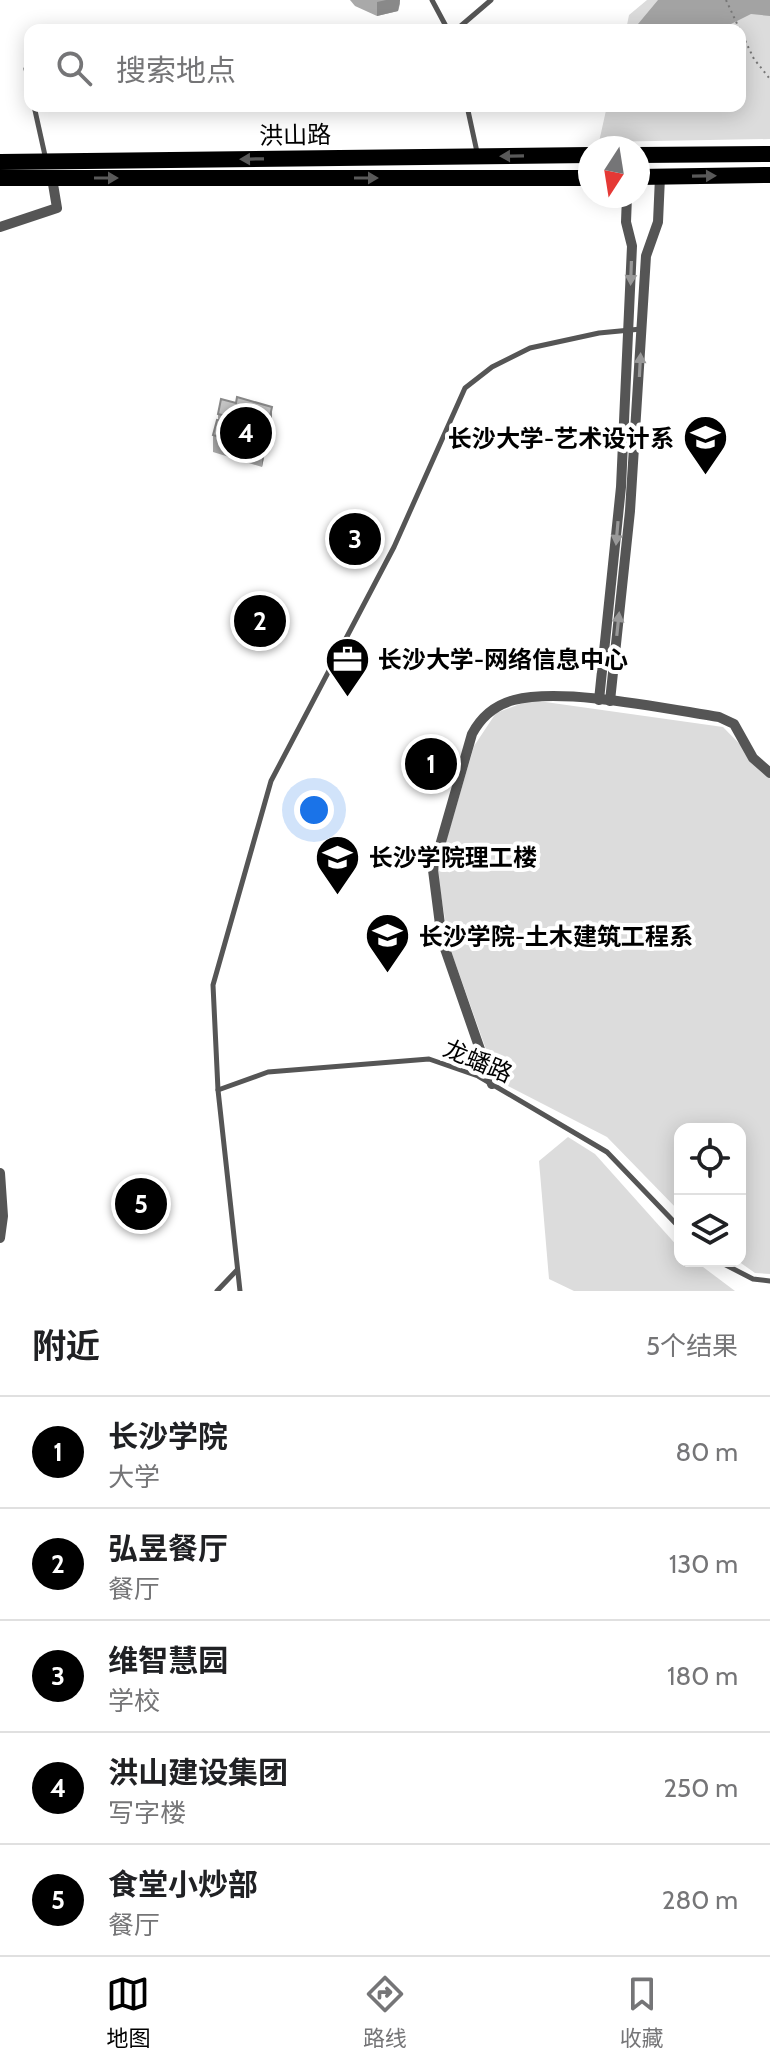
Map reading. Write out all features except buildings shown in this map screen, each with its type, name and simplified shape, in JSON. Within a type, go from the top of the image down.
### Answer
[{"type":"main road","points":[[650,155],[770,154]]},
{"type":"main road","name":"洪山路","points":[[0,178],[49,170],[578,155]]},
{"type":"main road","name":"洪山路","points":[[0,162],[49,170],[578,178]]},
{"type":"main road","points":[[650,177],[770,175]]},
{"type":"street","points":[[0,227],[57,208],[49,170]]},
{"type":"street","points":[[604,700],[630,511],[646,256],[658,222],[660,177]]},
{"type":"street","points":[[604,700],[621,487],[629,330],[632,246],[626,222],[627,208]]},
{"type":"street","points":[[492,1084],[442,940],[433,870],[472,734],[487,714],[511,700],[527,698],[604,700],[727,719],[741,731],[753,758],[770,773]]},
{"type":"street","points":[[0,1173],[3,1216],[0,1238]]},
{"type":"lane","points":[[432,0],[445,24]]},
{"type":"lane","points":[[463,24],[491,0]]},
{"type":"lane","points":[[35,112],[49,170]]},
{"type":"lane","points":[[468,112],[478,157]]},
{"type":"lane","points":[[240,1291],[218,1090],[213,985],[271,781],[394,547],[465,388],[492,367],[530,348],[642,329]]},
{"type":"lane","name":"龙蟠路","points":[[218,1090],[268,1072],[429,1059],[492,1084],[607,1152],[674,1222]]},
{"type":"lane","points":[[730,1267],[753,1279],[770,1281]]},
{"type":"lane","points":[[217,1291],[237,1269]]},
{"type":"path","points":[[726,0],[738,24]]},
{"type":"path","points":[[746,42],[754,59],[770,79]]},
{"type":"shaded area","points":[[647,0],[770,0],[770,139],[650,141],[650,136],[600,136],[606,112],[746,112],[746,24],[627,24],[629,15]]},
{"type":"shaded area","points":[[658,0],[770,0],[770,16],[751,14],[731,24],[638,24]]},
{"type":"shaded area","points":[[531,700],[723,727],[770,775],[770,1274],[755,1273],[746,1267],[746,1123],[674,1123],[674,1206],[607,1137],[502,1083],[493,1069],[450,948],[437,872],[474,746],[496,713]]},
{"type":"shaded area","points":[[568,1137],[595,1154],[674,1242],[674,1267],[703,1267],[735,1291],[574,1291],[549,1279],[539,1161]]},
{"type":"place","name":"洪山建设集团","points":[[246,433]]},
{"type":"place","name":"长沙大学-艺术设计系","points":[[705,477]]},
{"type":"place","name":"维智慧园","points":[[355,539]]},
{"type":"place","name":"弘昱餐厅","points":[[260,621]]},
{"type":"place","name":"长沙大学-网络信息中心","points":[[347,698]]},
{"type":"place","name":"长沙学院","points":[[431,764]]},
{"type":"place","name":"长沙学院理工楼","points":[[338,896]]},
{"type":"place","name":"长沙学院-土木建筑工程系","points":[[388,975]]},
{"type":"place","name":"食堂小炒部","points":[[141,1204]]}]
